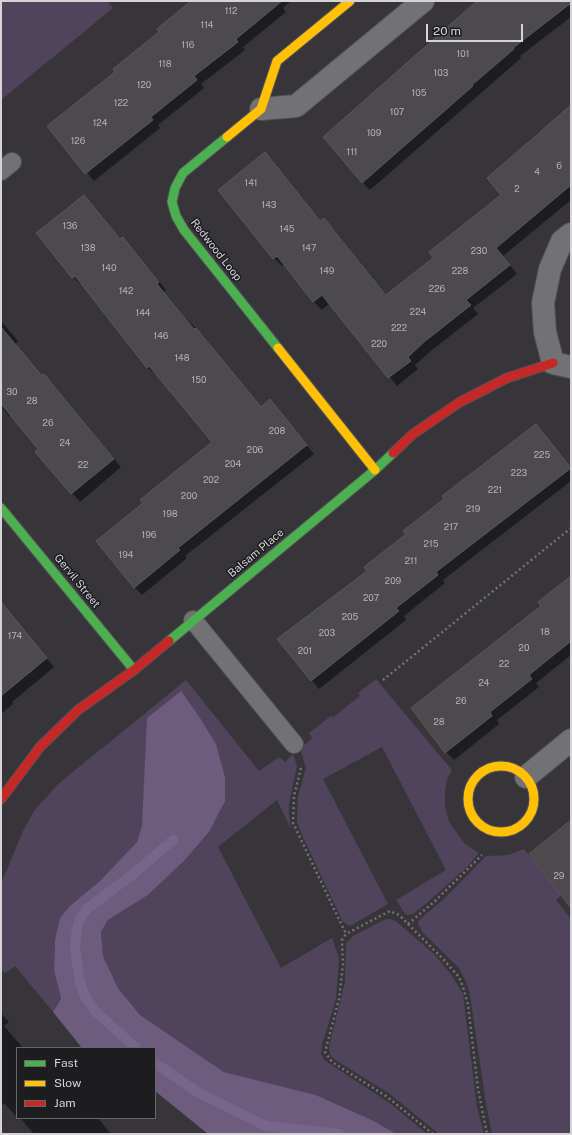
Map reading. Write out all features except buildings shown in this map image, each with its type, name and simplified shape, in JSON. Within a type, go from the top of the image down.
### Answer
[{"type":"street","points":[[350,1],[277,61],[261,109],[296,106],[424,1]]},
{"type":"street","name":"Redwood Loop","points":[[261,109],[183,173],[175,188],[172,202],[176,216],[184,230],[374,470]]},
{"type":"street","points":[[562,365],[545,332],[543,303],[550,269],[562,241],[571,234]]},
{"type":"street","name":"Balsam Place","points":[[1,799],[46,742],[78,710],[134,670],[374,470],[413,434],[460,402],[507,378],[562,365]]},
{"type":"street","name":"Gervil Street","points":[[1,508],[134,670]]},
{"type":"street","points":[[526,777],[571,740]]},
{"type":"street","points":[[502,765],[513,767],[526,777],[534,792],[534,804],[531,814],[524,823],[515,829],[504,832],[494,832],[475,820],[470,811],[467,800],[473,780],[481,772],[491,767],[502,765]]},
{"type":"lane","points":[[194,620],[294,744]]},
{"type":"path","points":[[383,680],[571,528]]},
{"type":"path","points":[[301,765],[301,772],[293,801],[293,823],[346,934]]},
{"type":"path","points":[[408,924],[439,898],[482,855]]},
{"type":"path","points":[[433,1134],[386,1096],[337,1066],[326,1056],[325,1045],[339,999],[343,965],[342,945],[346,934],[390,911],[394,911],[408,924],[459,977],[468,1005],[478,1083],[488,1134]]},
{"type":"shaded area","points":[[1,1],[107,1],[113,8],[1,100]]},
{"type":"shaded area","points":[[376,679],[452,770],[447,779],[445,792],[445,807],[449,822],[465,844],[479,853],[468,866],[430,900],[413,914],[406,915],[396,900],[446,870],[382,747],[323,779],[388,904],[350,926],[343,922],[301,833],[297,821],[298,796],[306,768],[300,749],[312,738],[309,733],[331,716],[332,718],[360,696],[358,693]]},
{"type":"shaded area","points":[[186,680],[259,771],[279,757],[285,762],[293,754],[297,766],[289,804],[291,829],[277,800],[218,847],[281,968],[332,938],[339,958],[336,999],[322,1045],[321,1054],[324,1060],[391,1104],[427,1134],[396,1134],[374,1121],[316,1095],[224,1072],[140,1015],[118,988],[103,956],[101,932],[108,920],[148,895],[184,861],[209,832],[142,825],[137,842],[124,857],[101,880],[71,905],[55,940],[54,970],[61,999],[53,1012],[15,966],[5,973],[1,969],[1,884],[23,831],[34,811],[58,784]]},
{"type":"shaded area","points":[[181,691],[216,744],[225,777],[225,801],[209,832],[184,861],[148,895],[108,920],[101,932],[103,956],[118,988],[140,1015],[224,1072],[316,1095],[374,1121],[396,1134],[208,1134],[156,1092],[156,1047],[81,1047],[53,1012],[61,999],[54,970],[55,940],[60,918],[71,905],[101,880],[137,842],[142,825],[147,718]]},
{"type":"shaded area","points":[[524,849],[561,895],[556,900],[571,919],[571,1134],[492,1134],[486,1104],[470,995],[466,981],[458,967],[423,933],[418,924],[419,920],[444,899],[486,856],[508,855]]},
{"type":"shaded area","points":[[386,919],[391,919],[397,922],[434,954],[452,976],[463,994],[477,1107],[484,1134],[439,1134],[390,1094],[330,1055],[329,1047],[345,982],[346,944],[353,936]]},
{"type":"waterway","points":[[135,1047],[97,1013],[84,995],[79,978],[75,946],[77,928],[81,916],[88,908],[132,875],[173,840]]},
{"type":"waterway","points":[[156,1064],[199,1093],[266,1126],[340,1134]]},
{"type":"traffic: fast","points":[[227,137],[183,173],[175,188],[172,202],[176,216],[184,230],[278,348]]},
{"type":"traffic: fast","points":[[169,641],[375,470],[393,453]]},
{"type":"traffic: fast","points":[[1,508],[134,670]]},
{"type":"traffic: slow","points":[[227,137],[261,109],[277,61],[350,1]]},
{"type":"traffic: slow","points":[[278,348],[375,470]]},
{"type":"traffic: slow","points":[[495,766],[507,766],[514,768],[525,775],[532,786],[534,799],[532,812],[525,823],[514,830],[507,832],[495,832],[488,830],[477,823],[470,812],[468,805],[468,793],[470,786],[477,775],[488,768],[495,766]]},
{"type":"traffic: jam","points":[[393,453],[413,434],[460,402],[507,378],[553,363]]},
{"type":"traffic: jam","points":[[1,799],[40,747],[78,710],[134,670],[169,641]]}]
